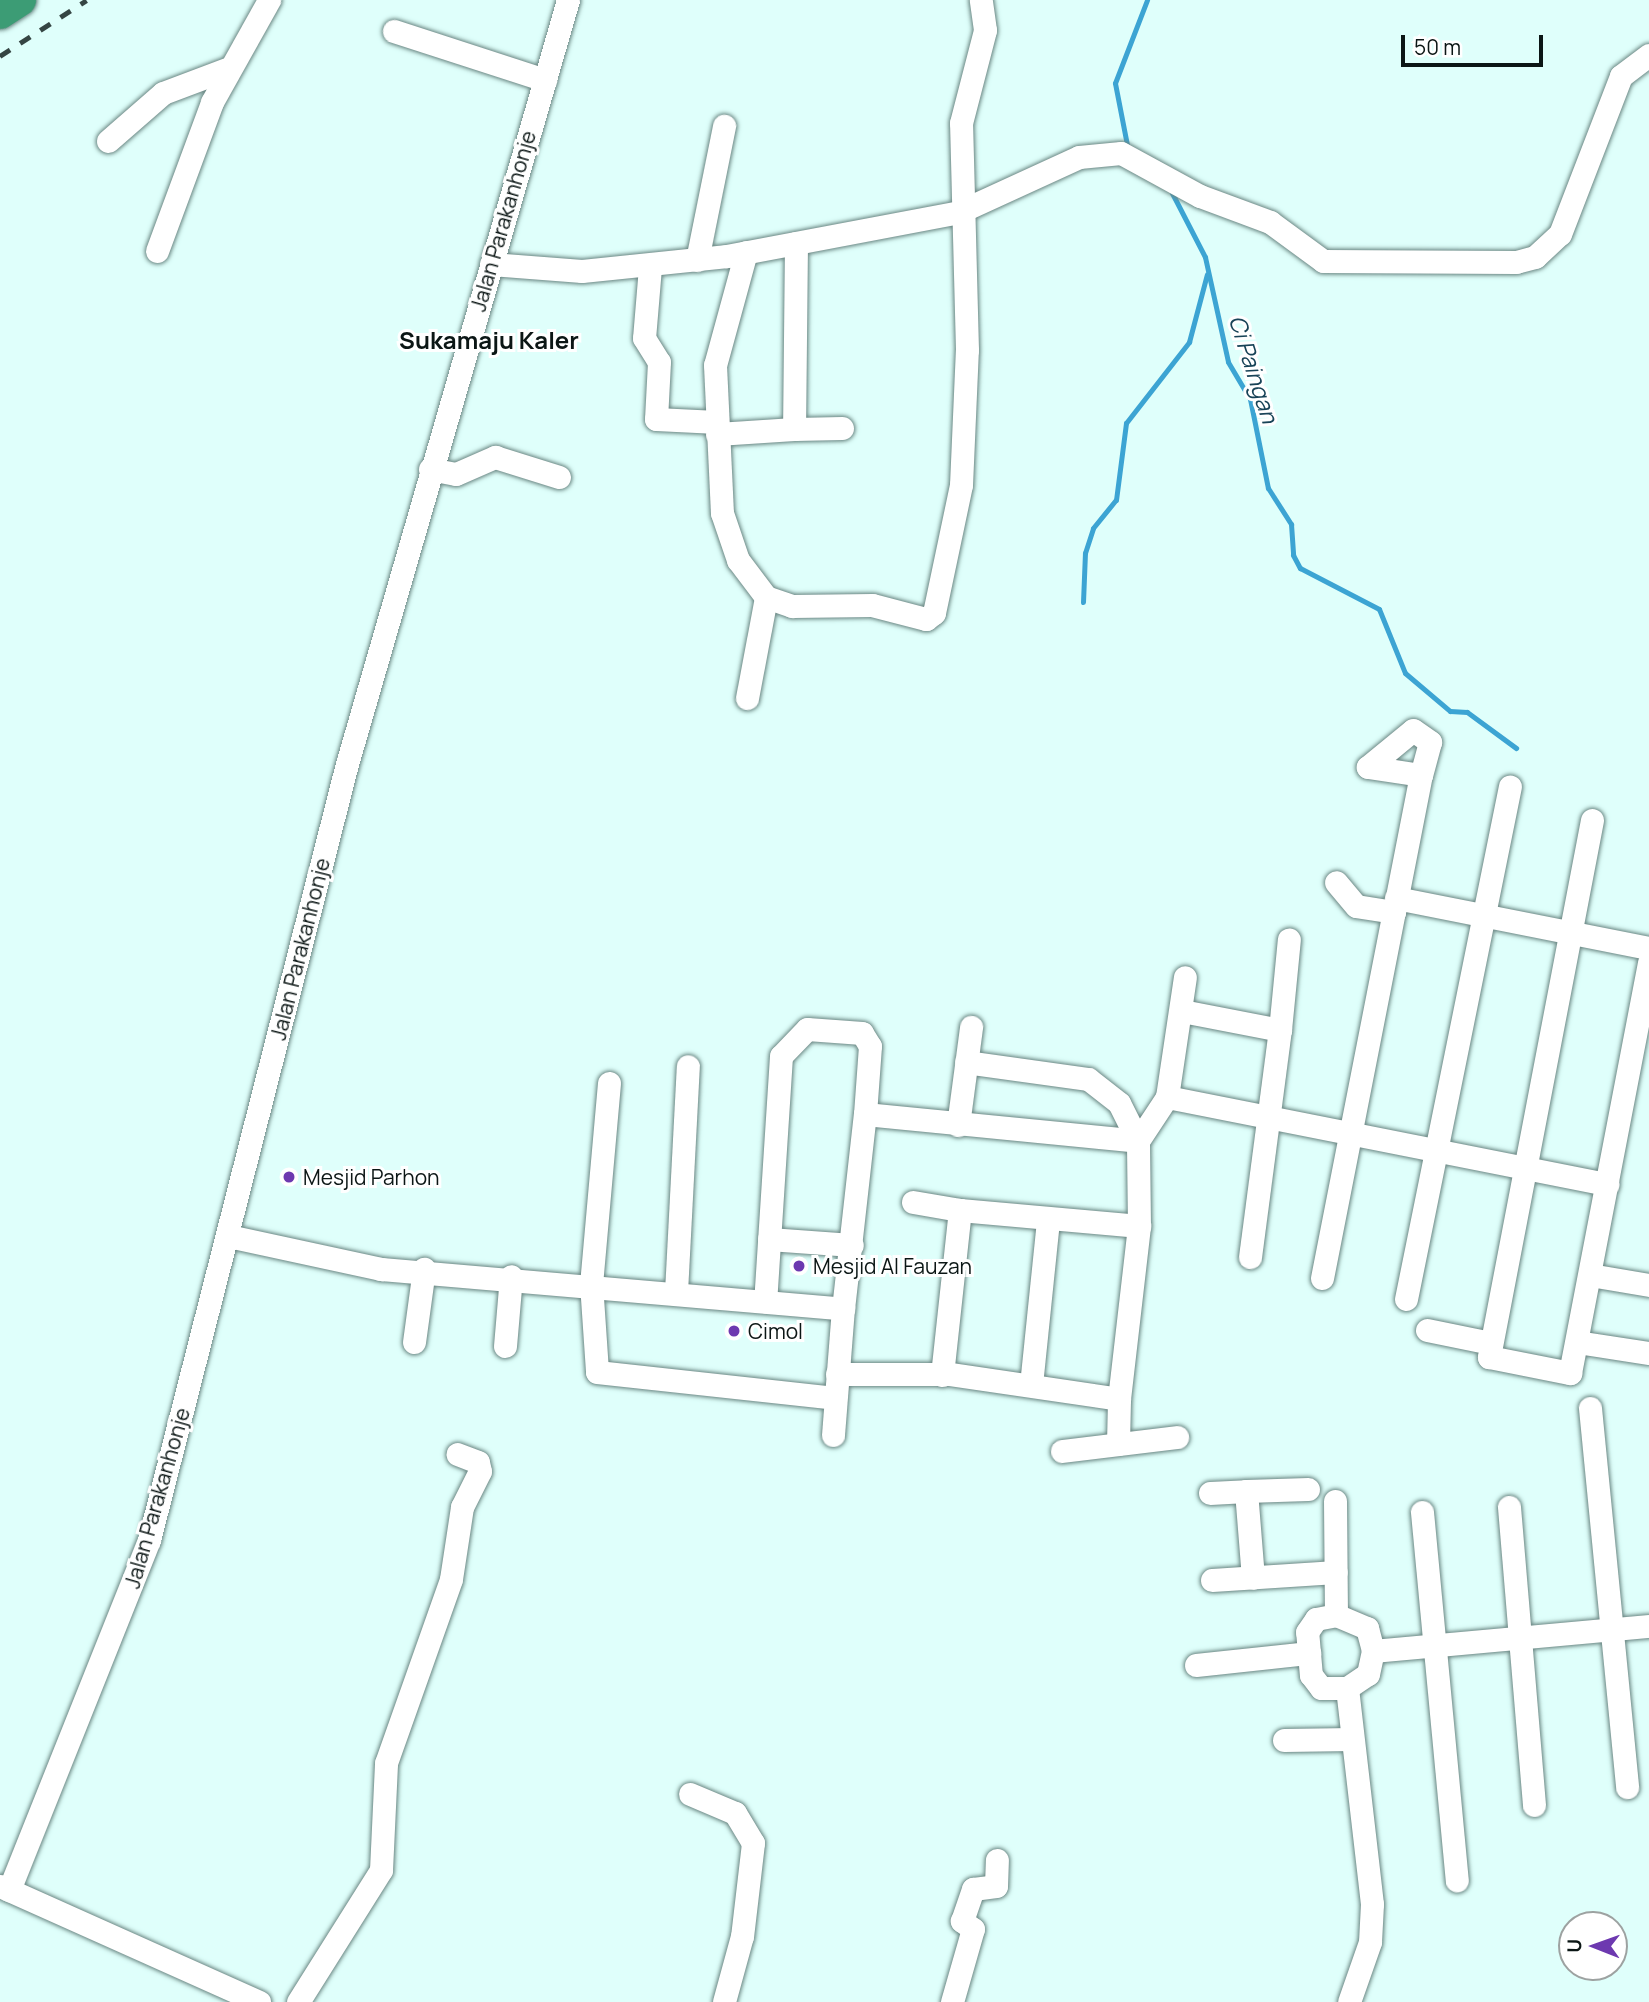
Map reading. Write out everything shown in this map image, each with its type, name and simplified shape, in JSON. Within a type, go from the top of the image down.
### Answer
[{"type":"highway","points":[[0,13],[20,0]]},
{"type":"street","points":[[157,251],[227,69],[269,0]]},
{"type":"street","name":"Jalan Parakanhonje","points":[[4,1888],[149,1540],[430,468],[568,0]]},
{"type":"street","points":[[766,597],[805,607],[872,605],[917,621],[934,613],[961,485],[967,403],[959,212],[961,123],[985,30],[981,0]]},
{"type":"street","points":[[394,31],[545,80]]},
{"type":"street","points":[[491,264],[582,271],[650,267],[746,252],[959,212],[1079,157],[1129,155],[1200,196],[1270,222],[1323,261],[1516,262],[1535,257],[1560,234],[1621,76],[1649,55]]},
{"type":"street","points":[[108,141],[163,93],[227,69]]},
{"type":"street","points":[[697,260],[724,126]]},
{"type":"street","points":[[794,429],[796,243]]},
{"type":"street","points":[[746,252],[718,346],[717,428],[725,530],[766,597],[747,698]]},
{"type":"street","points":[[650,267],[644,338],[659,362],[653,429],[842,428]]},
{"type":"street","points":[[430,468],[456,474],[495,457],[559,477]]},
{"type":"street","points":[[1322,1278],[1348,1131],[1422,775]]},
{"type":"street","points":[[1406,1299],[1510,786]]},
{"type":"street","points":[[1592,820],[1489,1357],[1570,1373],[1649,963]]},
{"type":"street","points":[[1336,882],[1356,906],[1395,905],[1484,914],[1649,948]]},
{"type":"street","points":[[1250,1257],[1280,1030],[1289,939]]},
{"type":"street","points":[[1138,1141],[1167,1097],[1185,977]]},
{"type":"street","points":[[1182,1011],[1280,1030]]},
{"type":"street","points":[[958,1125],[971,1027]]},
{"type":"street","points":[[765,1301],[786,1045],[807,1029],[867,1036],[866,1114],[843,1309],[833,1435]]},
{"type":"street","points":[[966,1062],[1088,1079],[1119,1103],[1138,1141],[1139,1226],[1119,1399],[1118,1444]]},
{"type":"street","points":[[676,1292],[688,1066]]},
{"type":"street","points":[[609,1083],[591,1283],[600,1376],[835,1398]]},
{"type":"street","points":[[1167,1097],[1608,1184]]},
{"type":"street","points":[[866,1114],[1138,1141]]},
{"type":"street","points":[[913,1202],[1048,1220],[1139,1226]]},
{"type":"street","points":[[942,1375],[960,1210]]},
{"type":"street","points":[[1031,1385],[1048,1220]]},
{"type":"street","points":[[228,1236],[381,1269],[424,1269],[511,1276],[843,1309]]},
{"type":"street","points":[[769,1239],[852,1245]]},
{"type":"street","points":[[414,1342],[424,1269]]},
{"type":"street","points":[[1590,1275],[1649,1285]]},
{"type":"street","points":[[505,1346],[511,1276]]},
{"type":"street","points":[[1427,1330],[1491,1343]]},
{"type":"street","points":[[1577,1342],[1649,1353]]},
{"type":"street","points":[[837,1374],[942,1375],[1119,1399]]},
{"type":"street","points":[[1590,1408],[1627,1787]]},
{"type":"street","points":[[1062,1451],[1177,1437]]},
{"type":"street","points":[[298,2002],[381,1870],[386,1763],[451,1579],[462,1507],[477,1478],[468,1459]]},
{"type":"street","points":[[1210,1493],[1308,1489]]},
{"type":"street","points":[[1247,1491],[1253,1578]]},
{"type":"street","points":[[1335,1501],[1336,1615]]},
{"type":"street","points":[[1509,1507],[1534,1805]]},
{"type":"street","points":[[1422,1513],[1457,1880]]},
{"type":"street","points":[[1212,1580],[1336,1572]]},
{"type":"street","points":[[1336,1615],[1367,1628],[1373,1651],[1368,1674],[1347,1688],[1321,1688],[1311,1675],[1307,1632],[1316,1619],[1336,1615]]},
{"type":"street","points":[[1373,1651],[1649,1626]]},
{"type":"street","points":[[1196,1664],[1309,1653]]},
{"type":"street","points":[[1347,1688],[1372,1904],[1370,1942],[1349,2002]]},
{"type":"street","points":[[1284,1740],[1352,1738]]},
{"type":"street","points":[[690,1794],[735,1813],[753,1843],[743,1936],[724,2002]]},
{"type":"street","points":[[952,2002],[973,1929],[962,1922],[973,1889],[996,1886],[997,1860]]},
{"type":"street","points":[[4,1888],[258,2002]]},
{"type":"waterway","name":"Ci Paingan","points":[[1128,150],[1115,83],[1147,0]]},
{"type":"waterway","name":"Ci Paingan","points":[[1172,193],[1205,257],[1228,362],[1250,399],[1268,488],[1291,524],[1293,555],[1300,568],[1379,609],[1405,673],[1450,711],[1467,712],[1516,748]]},
{"type":"waterway","points":[[1083,602],[1085,553],[1093,528],[1116,500],[1126,423],[1189,342],[1207,274]]},
{"type":"railway","points":[[0,56],[87,0]]},
{"type":"place","name":"Mesjid Parhon","points":[[289,1177]]},
{"type":"place","name":"Mesjid Al Fauzan","points":[[799,1266]]},
{"type":"place","name":"Cimol","points":[[734,1331]]},
{"type":"district","name":"Sukamaju Kaler","points":[[489,340]]}]
